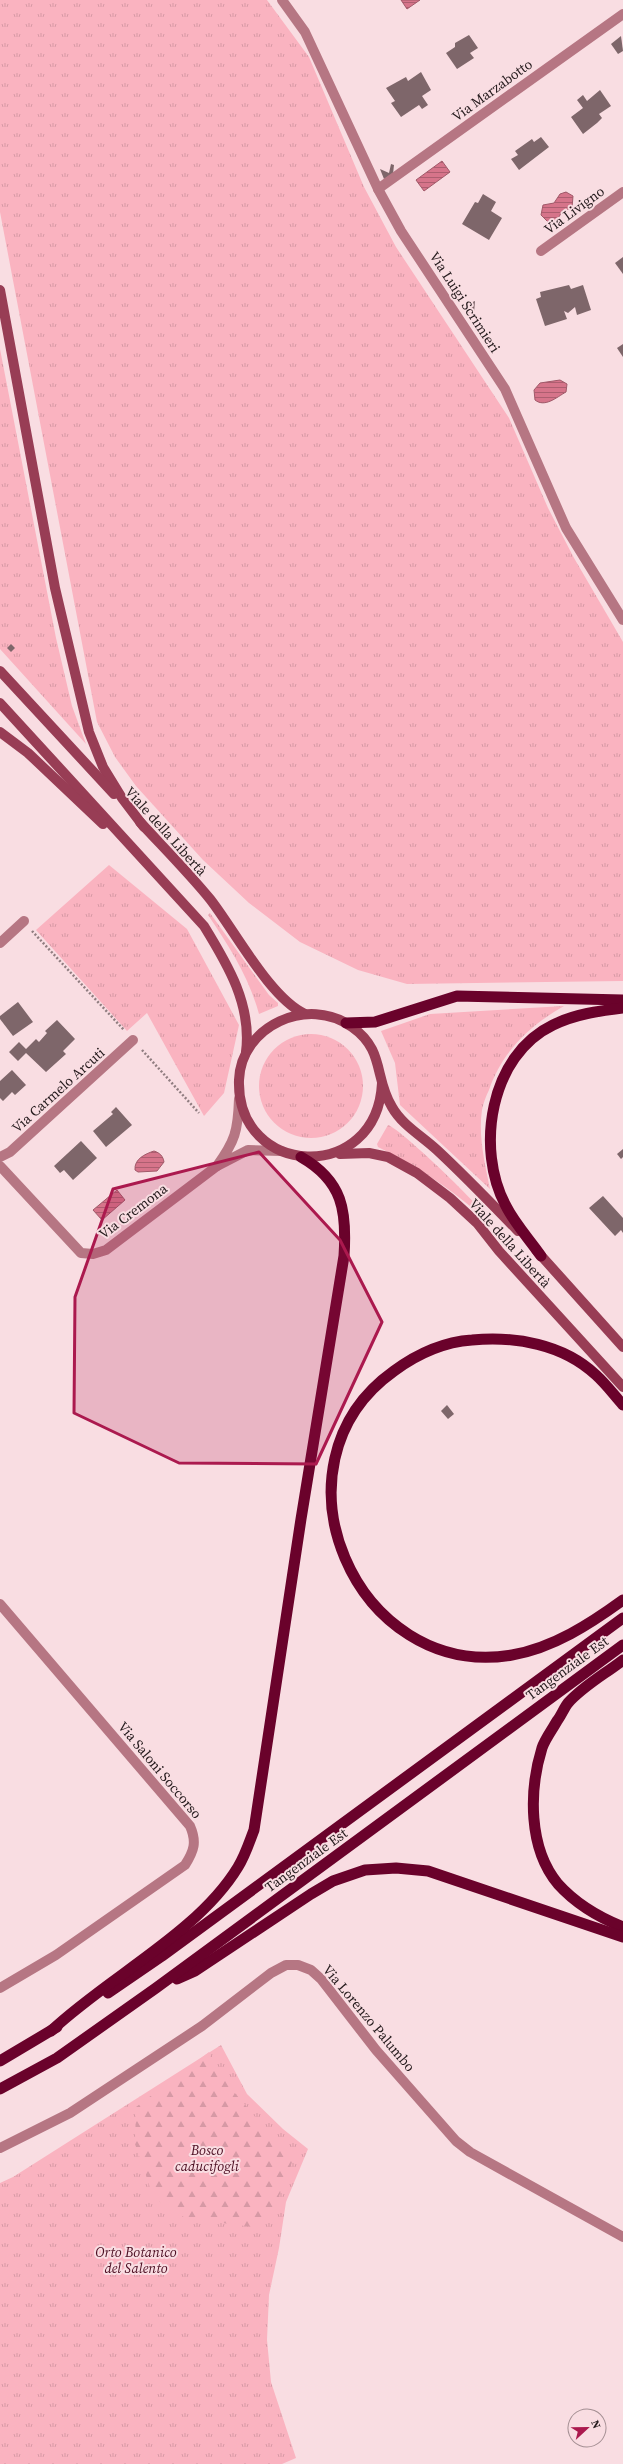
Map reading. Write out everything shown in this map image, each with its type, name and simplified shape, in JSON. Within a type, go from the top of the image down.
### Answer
[{"type":"highway","points":[[346,1023],[375,1022],[431,1002],[457,996],[623,1000]]},
{"type":"highway","points":[[541,1256],[506,1206],[496,1178],[491,1147],[491,1117],[499,1090],[512,1061],[530,1041],[551,1025],[576,1015],[623,1008]]},
{"type":"highway","points":[[51,2031],[71,2012],[191,1921],[212,1901],[239,1866],[254,1830],[301,1519],[344,1256],[345,1217],[338,1197],[329,1178],[322,1170],[301,1157]]},
{"type":"highway","points":[[623,1405],[595,1374],[571,1358],[534,1342],[498,1337],[466,1340],[434,1347],[406,1362],[378,1382],[358,1407],[340,1436],[331,1471],[330,1500],[339,1542],[351,1572],[372,1605],[400,1629],[428,1644],[452,1653],[476,1657],[512,1655],[547,1646],[588,1624],[623,1600]]},
{"type":"highway","name":"Tangenziale Est","points":[[0,2061],[51,2031],[162,1956],[623,1618]]},
{"type":"highway","name":"Tangenziale Est","points":[[0,2089],[57,2058],[156,1988],[623,1645]]},
{"type":"highway","points":[[623,1660],[588,1685],[568,1704],[543,1746],[535,1782],[533,1811],[539,1846],[558,1883],[578,1903],[605,1920],[623,1927]]},
{"type":"highway","points":[[156,1988],[194,1971],[333,1881],[365,1870],[396,1868],[428,1871],[623,1937]]},
{"type":"main road","points":[[0,290],[55,588],[89,732],[103,767],[122,798],[144,827]]},
{"type":"main road","name":"Viale della Libertà","points":[[0,671],[210,899],[257,965],[282,996],[293,1008],[305,1014]]},
{"type":"main road","name":"Viale della Libertà","points":[[0,703],[204,926],[231,974],[241,998],[247,1024],[246,1054]]},
{"type":"main road","points":[[0,732],[28,753],[171,890]]},
{"type":"main road","name":"Viale della Libertà","points":[[623,1346],[469,1180],[405,1124],[392,1108],[382,1083],[380,1066],[374,1051],[364,1038],[346,1023],[321,1015],[305,1014],[293,1016],[270,1026],[252,1044],[246,1054],[240,1072],[240,1094],[246,1116],[252,1127],[270,1144],[281,1151],[301,1157],[369,1152],[388,1157],[417,1173],[450,1198],[477,1222],[499,1251],[623,1388]]},
{"type":"main road","name":"Viale della Libertà","points":[[330,1155],[350,1146],[366,1132],[377,1114],[382,1083]]},
{"type":"street","name":"Via Luigi Scrimieri","points":[[282,0],[305,32],[378,189],[401,231],[504,389],[566,528],[623,620]]},
{"type":"street","name":"Via Marzabotto","points":[[378,189],[623,14]]},
{"type":"street","name":"Via Livigno","points":[[541,252],[623,192]]},
{"type":"street","points":[[0,943],[24,921]]},
{"type":"street","name":"Via Carmelo Arcuti","points":[[0,1157],[10,1152],[133,1040]]},
{"type":"street","name":"Via Cremona","points":[[216,1166],[232,1146],[237,1131],[240,1094]]},
{"type":"street","name":"Via Cremona","points":[[0,1166],[81,1252],[93,1254],[106,1250],[216,1166],[248,1150],[281,1151]]},
{"type":"street","name":"Via Saloni Soccorso","points":[[0,1604],[190,1826],[195,1837],[194,1851],[185,1865],[56,1955],[0,1988]]},
{"type":"street","name":"Via Lorenzo Palumbo","points":[[0,2148],[70,2113],[202,2026],[271,1973],[286,1965],[298,1966],[311,1970],[321,1979],[376,2050],[456,2141],[470,2152],[623,2237]]},
{"type":"path","points":[[24,921],[199,1113]]},
{"type":"highlighted area","points":[[259,1152],[340,1240],[382,1322],[316,1464],[179,1463],[74,1413],[75,1297],[113,1189]]},
{"type":"green space","points":[[0,0],[267,0],[309,57],[364,187],[396,247],[509,418],[548,508],[574,558],[623,642],[623,981],[407,984],[358,970],[300,942],[249,903],[203,860],[136,786],[115,757],[97,722],[0,212]]},
{"type":"green space","points":[[0,349],[56,638],[72,706],[86,744],[0,649]]},
{"type":"green space","points":[[109,865],[187,929],[239,1025],[224,1093],[204,1116],[147,1013],[127,1031],[36,930]]},
{"type":"green space","points":[[210,913],[269,995],[278,1003],[278,1006],[259,1014],[250,987],[231,950],[208,915]]},
{"type":"green space","points":[[564,1006],[539,1022],[518,1041],[501,1064],[486,1097],[482,1110],[481,1130],[490,1189],[400,1105],[395,1063],[381,1031],[430,1014]]},
{"type":"green space","points":[[311,1034],[331,1038],[340,1043],[354,1057],[359,1066],[363,1086],[359,1106],[354,1115],[340,1129],[331,1134],[311,1138],[291,1134],[282,1129],[268,1115],[263,1106],[259,1086],[263,1066],[268,1057],[282,1043],[291,1038]]},
{"type":"green space","points":[[388,1125],[410,1141],[445,1173],[489,1219],[493,1226],[438,1182],[378,1147],[377,1144]]},
{"type":"green space","name":"Orto Botanico del Salento","points":[[221,2045],[247,2094],[283,2129],[308,2149],[286,2202],[279,2248],[269,2295],[267,2340],[271,2382],[296,2458],[282,2464],[0,2464],[0,2183],[13,2177]]},
{"type":"green space","name":"Bosco caducifogli","points":[[209,2052],[234,2092],[257,2119],[287,2147],[292,2162],[273,2212],[252,2227],[186,2218],[163,2206],[151,2190],[135,2144],[136,2107]]},
{"type":"shaded area","points":[[401,0],[420,0],[407,9]]},
{"type":"shaded area","points":[[442,161],[450,172],[424,191],[416,180]]},
{"type":"shaded area","points":[[566,192],[573,196],[572,208],[562,211],[557,221],[548,222],[541,215],[543,205],[554,203],[560,194]]},
{"type":"shaded area","points":[[560,380],[567,384],[566,392],[547,402],[543,403],[535,400],[534,390],[540,383]]},
{"type":"shaded area","points":[[154,1151],[161,1155],[164,1162],[157,1171],[138,1172],[135,1170],[138,1160],[144,1155]]},
{"type":"shaded area","points":[[117,1190],[125,1200],[102,1220],[93,1210]]},
{"type":"building","points":[[469,35],[478,48],[470,53],[474,58],[457,69],[446,53],[455,47],[455,43]]},
{"type":"building","points":[[621,36],[623,51],[618,54],[611,44]]},
{"type":"building","points":[[421,72],[431,90],[422,96],[428,105],[422,109],[419,105],[401,117],[391,103],[395,101],[386,88],[406,77],[408,81]]},
{"type":"building","points":[[600,90],[611,106],[599,114],[602,118],[583,134],[571,117],[583,108],[577,100],[583,95],[587,101]]},
{"type":"building","points":[[541,137],[549,147],[519,170],[511,159],[518,155],[515,151],[532,139],[534,142]]},
{"type":"building","points":[[391,164],[394,165],[393,174],[384,179],[380,169],[389,173]]},
{"type":"building","points":[[483,194],[496,202],[491,211],[502,218],[489,240],[462,224],[475,202],[478,203]]},
{"type":"building","points":[[623,257],[623,274],[615,263]]},
{"type":"building","points":[[569,285],[571,289],[583,285],[591,310],[577,315],[575,307],[568,313],[564,311],[567,319],[545,326],[536,299],[541,297],[540,292]]},
{"type":"building","points":[[475,301],[474,313],[469,314],[463,306]]},
{"type":"building","points":[[623,344],[623,357],[617,348]]},
{"type":"building","points":[[11,644],[15,648],[11,652],[7,648]]},
{"type":"building","points":[[18,1002],[33,1022],[13,1036],[0,1019],[0,1016]]},
{"type":"building","points":[[57,1020],[75,1039],[63,1051],[66,1054],[46,1072],[26,1053],[18,1061],[9,1052],[19,1042],[26,1049],[36,1039],[39,1042],[47,1033],[45,1031]]},
{"type":"building","points":[[12,1070],[26,1085],[15,1095],[12,1092],[3,1101],[0,1098],[0,1081]]},
{"type":"building","points":[[116,1107],[132,1125],[106,1147],[93,1131],[113,1114],[111,1112]]},
{"type":"building","points":[[81,1141],[97,1158],[73,1180],[64,1170],[60,1173],[54,1166]]},
{"type":"building","points":[[623,1149],[623,1157],[621,1159],[617,1154]]},
{"type":"building","points":[[603,1196],[623,1218],[623,1233],[621,1230],[615,1236],[589,1208]]},
{"type":"building","points":[[447,1405],[454,1414],[448,1419],[441,1411]]}]
